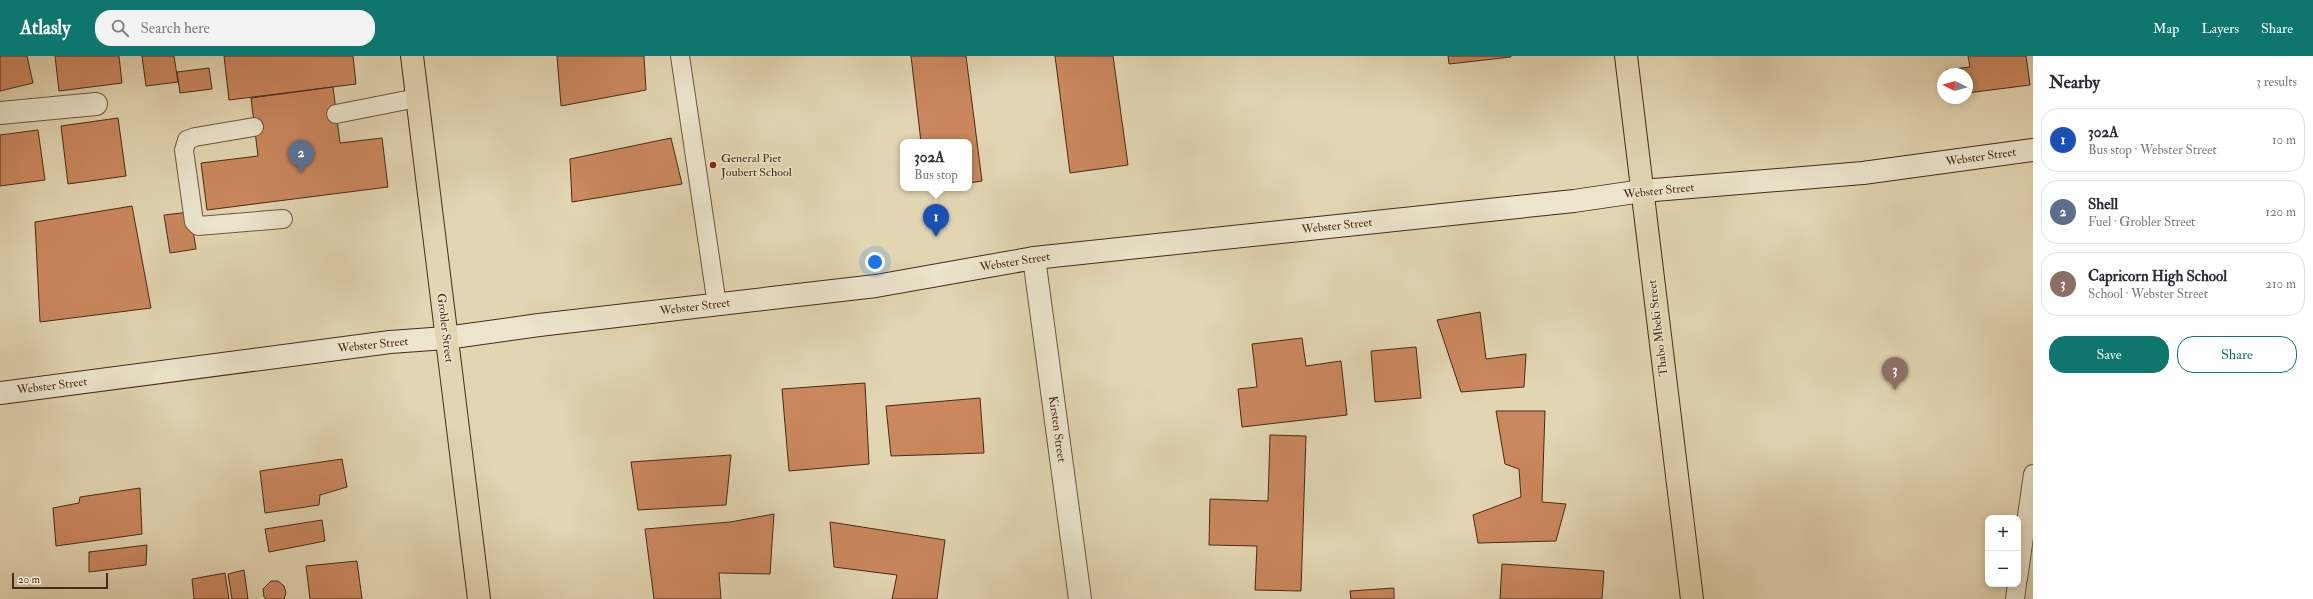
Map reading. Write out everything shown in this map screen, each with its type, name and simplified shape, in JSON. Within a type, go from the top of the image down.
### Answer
[{"type":"main road","name":"Grobler Street","points":[[412,56],[446,338],[480,599]]},
{"type":"main road","name":"Thabo Mbeki Street","points":[[1626,56],[1692,599]]},
{"type":"street","points":[[0,114],[96,104]]},
{"type":"street","name":"Webster Street","points":[[0,393],[390,342],[446,338],[876,286],[1034,258],[1574,201],[1642,191],[1863,172],[2033,150]]},
{"type":"street","name":"Kirsten Street","points":[[1034,258],[1080,599]]},
{"type":"lane","points":[[680,56],[717,305]]},
{"type":"lane","points":[[336,114],[417,98]]},
{"type":"lane","points":[[254,127],[195,137],[187,140],[184,150],[194,222],[198,226],[283,219]]},
{"type":"lane","points":[[2021,558],[2033,474]]},
{"type":"lane","points":[[2015,599],[2017,587]]},
{"type":"building","points":[[0,56],[27,56],[33,83],[0,91]]},
{"type":"building","points":[[55,56],[119,56],[122,83],[59,91]]},
{"type":"building","points":[[142,56],[174,56],[178,82],[146,86]]},
{"type":"building","points":[[224,56],[353,56],[356,84],[229,100]]},
{"type":"building","points":[[557,56],[644,56],[646,90],[561,106]]},
{"type":"building","points":[[911,56],[966,56],[982,181],[972,183],[972,139],[921,139]]},
{"type":"building","points":[[1055,56],[1113,56],[1128,165],[1070,173]]},
{"type":"building","points":[[1448,56],[1511,56],[1511,57],[1449,64]]},
{"type":"building","points":[[1968,56],[2026,56],[2030,85],[1973,92],[1973,68],[1962,68],[1970,67]]},
{"type":"building","points":[[209,68],[212,89],[180,93],[177,72]]},
{"type":"building","points":[[333,87],[340,143],[382,138],[388,187],[207,210],[201,163],[258,156],[251,98]]},
{"type":"building","points":[[118,118],[126,176],[68,184],[61,126]]},
{"type":"building","points":[[38,130],[45,180],[0,186],[0,135]]},
{"type":"building","points":[[671,138],[682,184],[572,202],[570,159]]},
{"type":"building","points":[[132,206],[151,308],[40,322],[35,222]]},
{"type":"building","points":[[190,212],[196,249],[170,253],[164,215]]},
{"type":"building","points":[[1480,312],[1486,359],[1526,354],[1524,387],[1461,392],[1437,320]]},
{"type":"building","points":[[1302,338],[1306,366],[1341,361],[1347,415],[1242,427],[1238,389],[1257,387],[1252,344]]},
{"type":"building","points":[[1416,347],[1421,398],[1375,402],[1371,351]]},
{"type":"building","points":[[865,383],[869,464],[789,471],[782,389]]},
{"type":"building","points":[[980,398],[984,453],[891,456],[886,406]]},
{"type":"building","points":[[1496,411],[1545,411],[1542,502],[1566,504],[1556,541],[1478,543],[1473,515],[1521,497],[1519,469],[1505,464]]},
{"type":"building","points":[[1270,435],[1306,436],[1301,591],[1255,590],[1257,546],[1209,545],[1210,499],[1268,501]]},
{"type":"building","points":[[731,455],[726,505],[638,510],[631,462]]},
{"type":"building","points":[[342,459],[347,487],[320,495],[319,505],[265,513],[260,471]]},
{"type":"building","points":[[140,488],[142,534],[56,546],[53,508],[79,503],[80,497]]},
{"type":"building","points":[[774,514],[770,574],[719,573],[721,599],[654,599],[645,529],[730,522]]},
{"type":"building","points":[[322,520],[325,541],[269,552],[265,529]]},
{"type":"building","points":[[830,522],[945,540],[937,599],[892,599],[897,575],[834,567]]},
{"type":"building","points":[[147,545],[146,565],[89,572],[89,552]]},
{"type":"building","points":[[357,561],[362,599],[310,599],[306,566]]},
{"type":"building","points":[[1502,564],[1604,571],[1602,599],[1500,599]]},
{"type":"building","points":[[244,570],[248,599],[232,599],[228,574]]},
{"type":"building","points":[[225,573],[229,599],[194,599],[192,579]]},
{"type":"building","points":[[271,581],[278,581],[284,586],[286,593],[284,599],[266,599],[264,597],[263,589]]},
{"type":"building","points":[[1394,588],[1394,599],[1351,599],[1350,591]]},
{"type":"place","name":"General Piet Joubert School","points":[[713,165]]},
{"type":"place","name":"Shell","points":[[301,173]]},
{"type":"place","name":"302A","points":[[936,237]]},
{"type":"place","name":"Capricorn High School","points":[[1895,390]]}]
